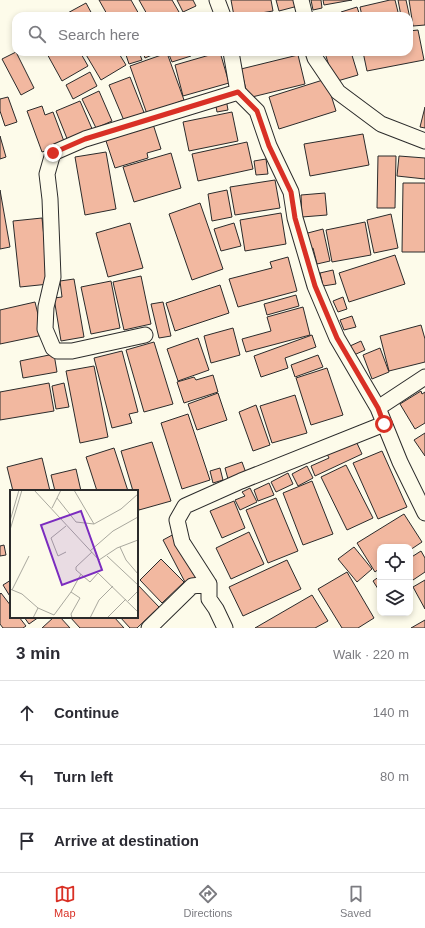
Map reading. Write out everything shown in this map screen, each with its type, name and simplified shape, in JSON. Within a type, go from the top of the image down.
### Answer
[{"type":"street","points":[[217,0],[222,12]]},
{"type":"street","points":[[301,0],[304,12]]},
{"type":"street","points":[[232,56],[238,92],[257,111],[269,146],[291,192],[295,218],[315,286],[337,338],[378,408],[400,462],[425,513]]},
{"type":"street","points":[[314,56],[338,92],[381,124],[425,141]]},
{"type":"street","points":[[145,335],[72,351],[57,351],[53,348],[45,329],[46,307],[53,277],[50,199],[47,174],[53,153],[85,139],[238,92]]},
{"type":"street","points":[[378,408],[425,377]]},
{"type":"street","points":[[225,628],[216,609],[209,599],[209,584],[182,542],[177,520],[185,506],[241,481],[384,424]]},
{"type":"street","points":[[149,628],[192,586],[209,584]]},
{"type":"building","points":[[99,0],[131,0],[138,12],[106,12]]},
{"type":"building","points":[[139,0],[172,0],[179,12],[146,12]]},
{"type":"building","points":[[177,0],[193,0],[196,6],[183,12]]},
{"type":"building","points":[[231,0],[271,0],[273,11],[267,12],[233,12]]},
{"type":"building","points":[[276,0],[296,0],[298,6],[279,11]]},
{"type":"building","points":[[311,0],[321,0],[322,8],[313,10]]},
{"type":"building","points":[[323,0],[352,0],[324,5]]},
{"type":"building","points":[[395,0],[398,12],[361,12],[360,7]]},
{"type":"building","points":[[398,0],[406,0],[409,12],[400,12]]},
{"type":"building","points":[[409,0],[425,0],[425,25],[413,26],[413,12],[411,12]]},
{"type":"building","points":[[86,3],[91,12],[70,12]]},
{"type":"building","points":[[357,7],[359,12],[341,12]]},
{"type":"building","points":[[418,30],[424,60],[367,71],[364,56],[413,56],[413,31]]},
{"type":"building","points":[[12,54],[12,56],[18,56],[34,88],[21,95],[2,59]]},
{"type":"building","points":[[48,56],[82,56],[88,66],[62,81]]},
{"type":"building","points":[[87,56],[120,56],[126,65],[101,80]]},
{"type":"building","points":[[126,56],[140,56],[142,60],[129,64]]},
{"type":"building","points":[[158,56],[168,56],[184,100],[147,114],[130,66]]},
{"type":"building","points":[[170,56],[191,56],[172,62]]},
{"type":"building","points":[[206,56],[221,56],[229,83],[183,96],[175,65]]},
{"type":"building","points":[[298,56],[305,84],[248,98],[241,69]]},
{"type":"building","points":[[326,56],[352,56],[358,75],[334,82]]},
{"type":"building","points":[[90,72],[97,86],[73,99],[66,85]]},
{"type":"building","points":[[130,77],[145,115],[125,123],[109,85]]},
{"type":"building","points":[[326,79],[336,111],[279,129],[269,97]]},
{"type":"building","points":[[99,91],[112,121],[96,128],[82,99]]},
{"type":"building","points":[[8,97],[17,122],[5,126],[0,111],[0,99]]},
{"type":"building","points":[[226,99],[228,110],[217,112],[215,101]]},
{"type":"building","points":[[80,101],[93,131],[68,141],[56,111]]},
{"type":"building","points":[[42,106],[45,115],[53,112],[65,144],[42,152],[27,111]]},
{"type":"building","points":[[425,107],[425,128],[420,127]]},
{"type":"building","points":[[232,112],[238,141],[189,151],[183,122]]},
{"type":"building","points":[[153,124],[161,149],[147,153],[148,158],[115,168],[105,138]]},
{"type":"building","points":[[363,134],[369,165],[310,176],[304,144]]},
{"type":"building","points":[[0,136],[6,157],[0,159]]},
{"type":"building","points":[[247,142],[253,169],[198,181],[192,154]]},
{"type":"building","points":[[106,152],[116,209],[85,215],[75,157]]},
{"type":"building","points":[[171,153],[181,188],[134,202],[123,167]]},
{"type":"building","points":[[378,156],[396,156],[395,208],[377,208]]},
{"type":"building","points":[[399,156],[425,158],[425,179],[397,176]]},
{"type":"building","points":[[266,159],[268,174],[256,175],[254,161]]},
{"type":"building","points":[[275,180],[280,208],[235,215],[230,187]]},
{"type":"building","points":[[403,183],[425,183],[425,252],[402,252]]},
{"type":"building","points":[[0,190],[10,247],[0,249]]},
{"type":"building","points":[[227,190],[232,217],[212,221],[208,194]]},
{"type":"building","points":[[325,193],[327,215],[302,217],[301,195]]},
{"type":"building","points":[[200,203],[223,269],[192,280],[169,214]]},
{"type":"building","points":[[281,213],[286,244],[245,251],[240,220]]},
{"type":"building","points":[[391,214],[398,248],[374,253],[367,220]]},
{"type":"building","points":[[42,218],[49,284],[20,287],[13,221]]},
{"type":"building","points":[[365,222],[371,255],[332,262],[326,230]]},
{"type":"building","points":[[130,223],[143,268],[108,277],[96,233]]},
{"type":"building","points":[[234,223],[241,246],[221,251],[214,229]]},
{"type":"building","points":[[323,229],[330,261],[317,264],[313,248],[308,250],[304,234]]},
{"type":"building","points":[[395,255],[405,284],[349,302],[339,273]]},
{"type":"building","points":[[288,257],[297,291],[238,307],[229,279],[272,268],[270,262]]},
{"type":"building","points":[[333,270],[336,284],[323,286],[320,273]]},
{"type":"building","points":[[141,276],[151,324],[124,330],[113,282]]},
{"type":"building","points":[[74,279],[84,337],[61,341],[54,298],[62,297],[60,281]]},
{"type":"building","points":[[111,281],[120,328],[91,334],[81,287]]},
{"type":"building","points":[[220,285],[229,313],[175,331],[166,303]]},
{"type":"building","points":[[296,295],[299,306],[267,315],[264,304]]},
{"type":"building","points":[[343,297],[347,309],[338,312],[333,301]]},
{"type":"building","points":[[35,302],[43,335],[0,344],[0,310]]},
{"type":"building","points":[[163,302],[171,336],[159,338],[151,304]]},
{"type":"building","points":[[303,307],[310,335],[246,352],[242,339],[271,331],[267,317]]},
{"type":"building","points":[[352,316],[356,327],[344,330],[340,320]]},
{"type":"building","points":[[421,325],[425,339],[425,362],[389,371],[380,336]]},
{"type":"building","points":[[233,328],[240,355],[211,363],[204,336]]},
{"type":"building","points":[[312,335],[316,347],[285,358],[288,368],[261,377],[254,356]]},
{"type":"building","points":[[198,338],[209,370],[178,381],[167,349]]},
{"type":"building","points":[[361,341],[365,350],[354,355],[350,346]]},
{"type":"building","points":[[154,342],[173,404],[144,412],[126,350]]},
{"type":"building","points":[[380,348],[389,372],[372,379],[363,355]]},
{"type":"building","points":[[122,351],[138,412],[129,414],[132,423],[112,428],[94,358]]},
{"type":"building","points":[[54,354],[57,372],[23,378],[20,361]]},
{"type":"building","points":[[318,355],[323,367],[295,377],[291,365]]},
{"type":"building","points":[[94,366],[108,437],[80,443],[66,371]]},
{"type":"building","points":[[327,368],[343,415],[311,425],[296,378]]},
{"type":"building","points":[[213,375],[218,392],[184,403],[177,382],[194,377],[196,380]]},
{"type":"building","points":[[49,383],[54,411],[0,420],[0,392]]},
{"type":"building","points":[[64,383],[69,407],[56,409],[52,386]]},
{"type":"building","points":[[421,391],[422,394],[425,392],[425,423],[415,429],[400,404]]},
{"type":"building","points":[[218,393],[227,420],[197,430],[188,404]]},
{"type":"building","points":[[295,395],[307,433],[272,443],[260,406]]},
{"type":"building","points":[[256,405],[270,445],[253,451],[239,412]]},
{"type":"building","points":[[188,414],[210,480],[182,489],[161,423]]},
{"type":"building","points":[[425,433],[425,456],[414,440]]},
{"type":"building","points":[[356,441],[362,454],[315,476],[311,466],[329,458],[327,454]]},
{"type":"building","points":[[152,442],[171,501],[139,510],[138,490],[133,490],[121,451]]},
{"type":"building","points":[[114,448],[128,490],[97,490],[86,457]]},
{"type":"building","points":[[382,451],[407,507],[378,519],[353,463]]},
{"type":"building","points":[[42,458],[50,490],[13,490],[7,467]]},
{"type":"building","points":[[242,462],[246,473],[228,479],[225,468]]},
{"type":"building","points":[[346,465],[373,518],[347,530],[321,477]]},
{"type":"building","points":[[307,466],[313,478],[298,486],[292,474]]},
{"type":"building","points":[[220,468],[223,480],[213,483],[210,471]]},
{"type":"building","points":[[76,469],[81,490],[55,490],[51,475]]},
{"type":"building","points":[[288,473],[293,484],[276,492],[271,482]]},
{"type":"building","points":[[312,481],[333,534],[303,545],[283,493]]},
{"type":"building","points":[[269,483],[274,495],[258,501],[254,490]]},
{"type":"building","points":[[250,488],[257,502],[240,510],[235,500],[245,496],[242,492]]},
{"type":"building","points":[[276,498],[298,551],[268,563],[246,510]]},
{"type":"building","points":[[234,501],[245,528],[222,538],[210,511]]},
{"type":"building","points":[[404,514],[422,542],[413,548],[413,544],[377,544],[377,570],[375,572],[357,543]]},
{"type":"building","points":[[249,532],[264,564],[231,579],[216,548]]},
{"type":"building","points":[[176,533],[199,578],[186,584],[163,540]]},
{"type":"building","points":[[4,545],[6,555],[0,556],[0,546]]},
{"type":"building","points":[[354,547],[372,569],[357,582],[338,559]]},
{"type":"building","points":[[421,551],[425,558],[425,572],[413,580],[413,556]]},
{"type":"building","points":[[161,559],[184,582],[162,603],[140,580]]},
{"type":"building","points":[[287,560],[301,589],[243,616],[229,587]]},
{"type":"building","points":[[347,572],[374,618],[358,628],[342,628],[318,589]]},
{"type":"building","points":[[377,578],[377,587],[373,581]]},
{"type":"building","points":[[425,580],[425,609],[413,587]]},
{"type":"building","points":[[10,581],[10,596],[3,585]]},
{"type":"building","points":[[138,585],[159,607],[137,628],[130,628],[121,618],[138,618]]},
{"type":"building","points":[[1,593],[10,605],[10,618],[20,618],[26,626],[23,628],[3,628],[0,624]]},
{"type":"building","points":[[312,595],[328,621],[315,628],[255,628]]},
{"type":"building","points":[[25,618],[38,618],[29,624]]},
{"type":"building","points":[[53,618],[61,618],[70,628],[42,628]]},
{"type":"building","points":[[71,618],[115,618],[124,628],[80,628]]},
{"type":"building","points":[[425,620],[425,628],[411,628]]},
{"type":"route","points":[[53,153],[85,139],[149,118],[238,92],[257,111],[269,146],[291,192],[295,218],[315,286],[337,338],[378,408],[384,424]]}]
